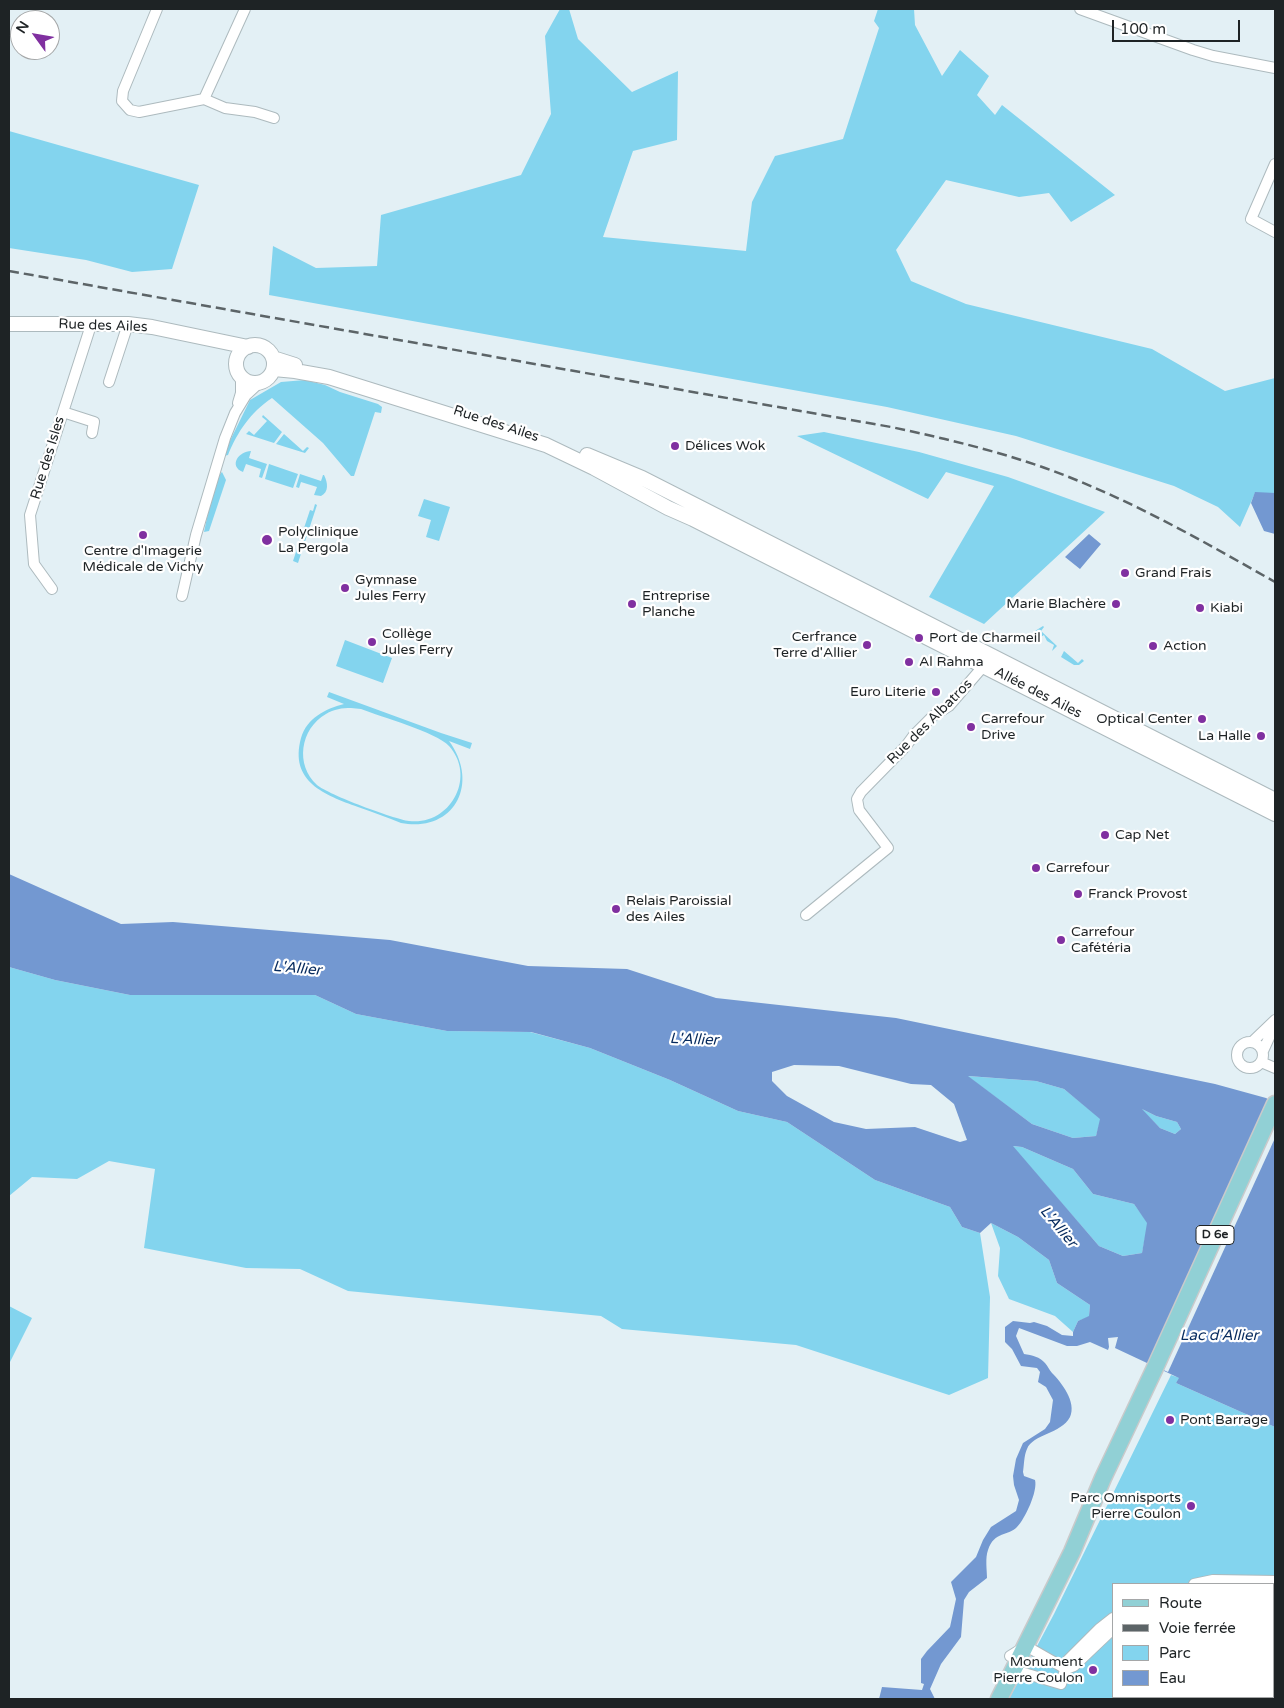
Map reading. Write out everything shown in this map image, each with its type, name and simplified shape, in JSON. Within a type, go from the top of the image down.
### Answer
[{"type":"main road","name":"Rue des Ailes","points":[[9,324],[128,324],[152,327],[248,347]]},
{"type":"main road","name":"Rue des Ailes","points":[[196,336],[223,348],[237,359]]},
{"type":"main road","points":[[260,346],[266,348],[273,363],[269,377],[260,382],[250,382],[241,376],[236,365],[240,354],[248,347],[260,346]]},
{"type":"main road","name":"Rue des Ailes","points":[[273,363],[296,365],[331,372],[548,440],[642,478],[711,514]]},
{"type":"main road","name":"Rue des Ailes","points":[[273,363],[329,378],[546,445],[693,519]]},
{"type":"main road","name":"Allée des Ailes","points":[[711,514],[1275,814]]},
{"type":"main road","name":"Allée des Ailes","points":[[693,519],[1275,800]]},
{"type":"main road","name":"D 6e","points":[[999,1699],[1018,1651],[1156,1367],[1275,1104]]},
{"type":"main road","name":"D 6e","points":[[987,1699],[1018,1651]]},
{"type":"street","points":[[157,9],[123,91],[122,101],[130,110],[139,112],[204,99],[225,108],[255,112],[274,118]]},
{"type":"street","points":[[204,99],[245,9]]},
{"type":"street","points":[[1080,9],[1193,50],[1213,56],[1275,68]]},
{"type":"street","points":[[1275,164],[1251,219],[1275,232]]},
{"type":"street","name":"Rue des Isles","points":[[52,589],[34,564],[30,514],[90,324]]},
{"type":"street","points":[[109,382],[128,324]]},
{"type":"street","points":[[182,596],[196,535],[225,438],[241,393],[241,376]]},
{"type":"street","points":[[235,413],[246,395],[260,382]]},
{"type":"street","points":[[63,412],[94,422],[92,432]]},
{"type":"street","name":"Rue des Albatros","points":[[806,915],[888,848],[859,810],[857,799],[860,792],[933,716],[949,706],[988,661]]},
{"type":"street","points":[[1252,1042],[1275,1021]]},
{"type":"street","points":[[1263,1051],[1259,1045],[1252,1042],[1245,1043],[1239,1048],[1238,1059],[1246,1068],[1255,1067],[1261,1062],[1263,1051],[1275,1021]]},
{"type":"street","points":[[1261,1062],[1275,1068]]},
{"type":"street","points":[[1199,1583],[1214,1580],[1275,1581]]},
{"type":"street","points":[[1018,1651],[1061,1684],[1068,1660],[1112,1619]]},
{"type":"street","points":[[1018,1651],[1066,1669],[1074,1666],[1112,1630]]},
{"type":"green space","points":[[560,9],[569,9],[578,39],[632,92],[678,71],[677,140],[633,151],[603,237],[746,251],[752,202],[775,156],[843,139],[879,28],[874,21],[878,9],[914,9],[915,25],[942,76],[960,50],[989,76],[977,95],[995,115],[1002,105],[1115,195],[1071,222],[1049,193],[1019,197],[946,180],[896,250],[911,281],[966,304],[1152,349],[1225,391],[1275,378],[1275,493],[1255,493],[1240,527],[1218,507],[1174,486],[1016,436],[887,407],[269,295],[273,246],[316,268],[377,266],[381,215],[521,175],[551,114],[545,36]]},
{"type":"green space","points":[[9,131],[199,185],[172,269],[132,272],[86,260],[9,248]]},
{"type":"green space","points":[[305,380],[325,385],[382,407],[381,413],[375,412],[354,476],[351,476],[323,443],[272,398],[251,416],[236,438],[228,455],[224,456],[250,400],[281,382]]},
{"type":"green space","points":[[263,415],[282,432],[274,443],[246,434],[249,431],[254,435],[267,421],[262,417]]},
{"type":"green space","points":[[824,432],[919,452],[1008,477],[1105,512],[984,624],[929,597],[994,486],[946,472],[928,499],[797,436]]},
{"type":"green space","points":[[284,434],[303,451],[307,447],[309,448],[305,453],[276,444]]},
{"type":"green space","points":[[251,451],[249,458],[267,464],[262,478],[259,477],[261,469],[246,464],[243,472],[236,466],[239,456]]},
{"type":"green space","points":[[269,464],[298,474],[293,488],[265,479]]},
{"type":"green space","points":[[222,472],[226,480],[209,531],[204,532],[218,476]]},
{"type":"green space","points":[[300,474],[321,481],[324,475],[327,490],[321,496],[314,495],[317,487],[301,482],[299,488],[296,487]]},
{"type":"green space","points":[[424,499],[450,507],[439,541],[426,537],[431,520],[418,516]]},
{"type":"green space","points":[[315,504],[317,505],[298,563],[293,561],[310,510],[313,511]]},
{"type":"green space","points":[[1043,626],[1041,631],[1057,646],[1052,651],[1054,645],[1047,641],[1044,635],[1039,638],[1035,631]]},
{"type":"green space","points":[[345,640],[392,658],[383,683],[336,666]]},
{"type":"green space","points":[[1064,651],[1078,663],[1082,659],[1084,661],[1079,665],[1074,665],[1061,657]]},
{"type":"green space","points":[[329,692],[472,743],[470,749],[449,741],[458,757],[462,773],[462,788],[457,801],[448,813],[436,820],[420,824],[401,823],[333,797],[313,784],[305,776],[300,766],[301,738],[308,725],[318,715],[344,704],[327,697]],"holes":[[[344,708],[361,709],[433,735],[449,746],[457,758],[460,772],[459,785],[455,797],[447,808],[436,816],[424,820],[409,821],[334,795],[317,785],[310,777],[305,768],[303,758],[306,738],[311,729],[317,721],[332,711]]]},
{"type":"green space","points":[[9,967],[55,980],[130,995],[315,995],[356,1014],[447,1031],[530,1032],[590,1048],[670,1080],[738,1111],[787,1122],[875,1180],[950,1207],[962,1227],[980,1233],[990,1297],[988,1378],[949,1395],[796,1345],[622,1329],[601,1316],[348,1291],[300,1269],[246,1268],[144,1248],[155,1169],[109,1161],[77,1179],[32,1177],[9,1196]]},
{"type":"green space","points":[[967,1076],[1036,1081],[1064,1089],[1101,1119],[1096,1136],[1073,1138],[1032,1124]]},
{"type":"green space","points":[[1140,1108],[1156,1116],[1177,1122],[1181,1129],[1175,1134],[1160,1128]]},
{"type":"green space","points":[[1012,1146],[1022,1147],[1073,1169],[1093,1194],[1134,1204],[1148,1223],[1142,1253],[1123,1256],[1099,1246]]},
{"type":"green space","points":[[991,1223],[1018,1237],[1049,1260],[1057,1283],[1090,1305],[1089,1317],[1078,1321],[1073,1332],[1055,1316],[1009,1299],[998,1276],[1000,1248]]},
{"type":"green space","points":[[9,1306],[32,1318],[9,1364]]},
{"type":"green space","name":"Parc Omnisports Pierre Coulon","points":[[1171,1375],[1180,1378],[1176,1383],[1275,1427],[1275,1699],[1009,1699],[1054,1614]]},
{"type":"water","points":[[1255,492],[1275,493],[1275,534],[1264,531],[1251,503]]},
{"type":"water","points":[[1089,534],[1101,544],[1080,569],[1065,557]]},
{"type":"water","points":[[9,874],[121,924],[173,922],[390,940],[528,966],[627,969],[716,998],[896,1018],[1215,1084],[1266,1098],[1275,1103],[1275,1427],[1176,1383],[1179,1378],[1115,1348],[1118,1337],[1108,1338],[1108,1350],[1090,1342],[1077,1346],[1067,1346],[1019,1328],[1016,1336],[1024,1354],[1043,1361],[1067,1393],[1072,1411],[1070,1417],[1060,1427],[1035,1440],[1027,1449],[1023,1472],[1024,1476],[1035,1480],[1033,1498],[1027,1512],[1017,1527],[994,1540],[988,1550],[987,1578],[969,1592],[964,1600],[961,1637],[941,1664],[930,1689],[935,1699],[879,1699],[882,1687],[922,1690],[924,1684],[921,1683],[921,1659],[950,1627],[956,1599],[951,1582],[976,1557],[991,1527],[1016,1511],[1019,1500],[1013,1476],[1016,1459],[1023,1443],[1045,1429],[1050,1422],[1053,1400],[1046,1387],[1038,1382],[1040,1372],[1037,1368],[1021,1366],[1012,1349],[1005,1342],[1005,1327],[1013,1321],[1034,1322],[1047,1326],[1062,1335],[1073,1336],[1078,1321],[1089,1316],[1090,1305],[1057,1283],[1049,1260],[1018,1237],[991,1223],[980,1233],[962,1227],[950,1207],[875,1180],[787,1122],[738,1111],[670,1080],[590,1048],[531,1032],[447,1031],[356,1014],[315,995],[130,995],[55,980],[9,967]],"holes":[[[794,1065],[839,1066],[911,1084],[931,1085],[954,1104],[967,1140],[960,1142],[915,1127],[866,1129],[834,1122],[787,1096],[772,1081],[772,1072]],[[968,1076],[1036,1081],[1064,1089],[1100,1119],[1096,1136],[1073,1138],[1032,1124]],[[1142,1109],[1156,1116],[1177,1122],[1181,1129],[1175,1134],[1160,1128]],[[1013,1146],[1022,1147],[1073,1169],[1093,1194],[1134,1204],[1147,1223],[1142,1253],[1123,1256],[1099,1246]]]},
{"type":"pier","points":[[1269,1097],[1275,1100],[1275,1138],[1168,1372],[1148,1363]]},
{"type":"railway","points":[[9,271],[891,427],[949,440],[1045,468],[1105,492],[1191,535],[1275,582]]},
{"type":"place","name":"Délices Wok","points":[[675,446]]},
{"type":"place","name":"Centre d'Imagerie Médicale de Vichy","points":[[143,535]]},
{"type":"place","name":"Polyclinique La Pergola","points":[[267,540]]},
{"type":"place","name":"Grand Frais","points":[[1125,573]]},
{"type":"place","name":"Gymnase Jules Ferry","points":[[345,588]]},
{"type":"place","name":"Entreprise Planche","points":[[632,604]]},
{"type":"place","name":"Marie Blachère","points":[[1116,604]]},
{"type":"place","name":"Kiabi","points":[[1200,608]]},
{"type":"place","name":"Port de Charmeil","points":[[919,638]]},
{"type":"place","name":"Collège Jules Ferry","points":[[372,642]]},
{"type":"place","name":"Cerfrance Terre d'Allier","points":[[867,645]]},
{"type":"place","name":"Action","points":[[1153,646]]},
{"type":"place","name":"Al Rahma","points":[[909,662]]},
{"type":"place","name":"Euro Literie","points":[[936,692]]},
{"type":"place","name":"Optical Center","points":[[1202,719]]},
{"type":"place","name":"Carrefour Drive","points":[[971,727]]},
{"type":"place","name":"La Halle","points":[[1261,736]]},
{"type":"place","name":"Cap Net","points":[[1105,835]]},
{"type":"place","name":"Carrefour","points":[[1036,868]]},
{"type":"place","name":"Franck Provost","points":[[1078,894]]},
{"type":"place","name":"Relais Paroissial des Ailes","points":[[616,909]]},
{"type":"place","name":"Carrefour Cafétéria","points":[[1061,940]]},
{"type":"place","name":"Pont Barrage","points":[[1170,1420]]},
{"type":"place","name":"Parc Omnisports Pierre Coulon","points":[[1191,1506]]},
{"type":"place","name":"Monument Pierre Coulon","points":[[1093,1670]]},
{"type":"water label","name":"L'Allier","points":[[297,969]]},
{"type":"water label","name":"L'Allier","points":[[694,1040]]},
{"type":"water label","name":"L'Allier","points":[[1058,1227]]},
{"type":"water label","name":"Lac d'Allier","points":[[1219,1336]]}]
